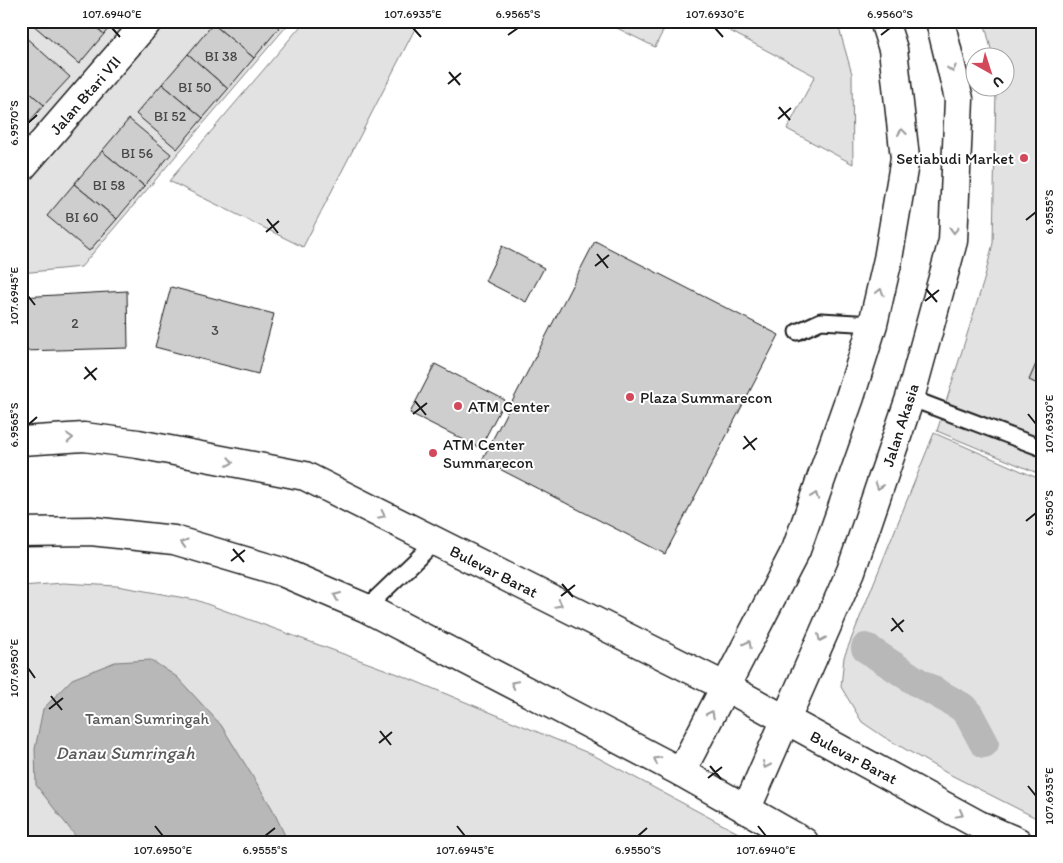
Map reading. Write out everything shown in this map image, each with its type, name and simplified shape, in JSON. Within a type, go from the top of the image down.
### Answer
[{"type":"main road","name":"Jalan Btari VII","points":[[21,168],[148,21]]},
{"type":"main road","points":[[681,772],[796,550],[850,397],[873,324],[888,259],[905,158],[893,49],[884,21]]},
{"type":"main road","name":"Jalan Akasia","points":[[746,810],[851,571],[910,398],[953,241],[960,99],[940,21]]},
{"type":"main road","name":"Bulevar Barat","points":[[21,442],[84,437],[138,444],[305,476],[726,687],[979,825],[1018,842]]},
{"type":"main road","points":[[21,532],[91,530],[174,540],[282,572],[366,608],[681,772],[804,842]]},
{"type":"lane","points":[[797,332],[821,321],[873,324]]},
{"type":"lane","points":[[910,398],[1042,448]]},
{"type":"lane","points":[[366,608],[436,541]]},
{"type":"green space","points":[[21,21],[291,21],[81,267],[21,273]]},
{"type":"green space","points":[[305,21],[419,21],[303,247],[169,181]]},
{"type":"green space","points":[[603,21],[668,21],[655,47]]},
{"type":"green space","points":[[711,21],[837,21],[852,74],[853,164],[787,129],[815,76]]},
{"type":"green space","points":[[984,21],[1042,21],[1042,475],[937,431],[984,280],[993,243],[996,98],[1016,98],[1016,48],[991,48]]},
{"type":"green space","points":[[934,433],[1042,480],[1042,821],[945,772],[884,737],[862,722],[841,687],[844,657]]},
{"type":"green space","name":"Taman Sumringah","points":[[63,583],[117,586],[196,600],[398,674],[593,755],[755,842],[21,842],[21,586]]},
{"type":"water","name":"Danau Sumringah","points":[[151,660],[177,677],[221,725],[272,808],[288,842],[80,842],[36,785],[35,749],[43,709],[72,679],[115,662]]},
{"type":"building","points":[[35,21],[89,21],[104,34],[79,64],[32,24]]},
{"type":"building","points":[[89,21],[115,21],[104,34]]},
{"type":"building","points":[[215,21],[271,21],[279,28],[254,58],[213,24]]},
{"type":"building","points":[[213,24],[254,58],[228,89],[188,54]]},
{"type":"building","points":[[23,35],[70,77],[44,105],[21,85],[21,37]]},
{"type":"building","points":[[188,54],[228,89],[203,118],[162,84]]},
{"type":"building","points":[[162,84],[203,118],[177,149],[136,114]]},
{"type":"building","points":[[21,85],[44,105],[21,131]]},
{"type":"building","points":[[129,119],[171,154],[144,186],[102,151]]},
{"type":"building","points":[[102,151],[144,186],[117,219],[74,184]]},
{"type":"building","points":[[74,184],[117,219],[89,251],[47,216]]},
{"type":"building","name":"Plaza Summarecon","points":[[595,241],[779,335],[665,554],[482,460]]},
{"type":"building","points":[[502,246],[544,268],[526,302],[485,281]]},
{"type":"building","points":[[171,287],[274,314],[258,374],[155,347]]},
{"type":"building","points":[[127,291],[128,348],[23,351],[21,297]]},
{"type":"building","points":[[1042,350],[1042,386],[1029,380]]},
{"type":"building","name":"ATM Center","points":[[435,364],[505,400],[480,448],[410,413]]},
{"type":"waterway","points":[[866,648],[919,683],[962,707],[969,715],[984,743]]},
{"type":"place","name":"Setiabudi Market","points":[[1024,158]]},
{"type":"place","name":"Plaza Summarecon","points":[[630,397]]},
{"type":"place","name":"ATM Center","points":[[458,406]]},
{"type":"place","name":"ATM Center Summarecon","points":[[433,453]]}]
